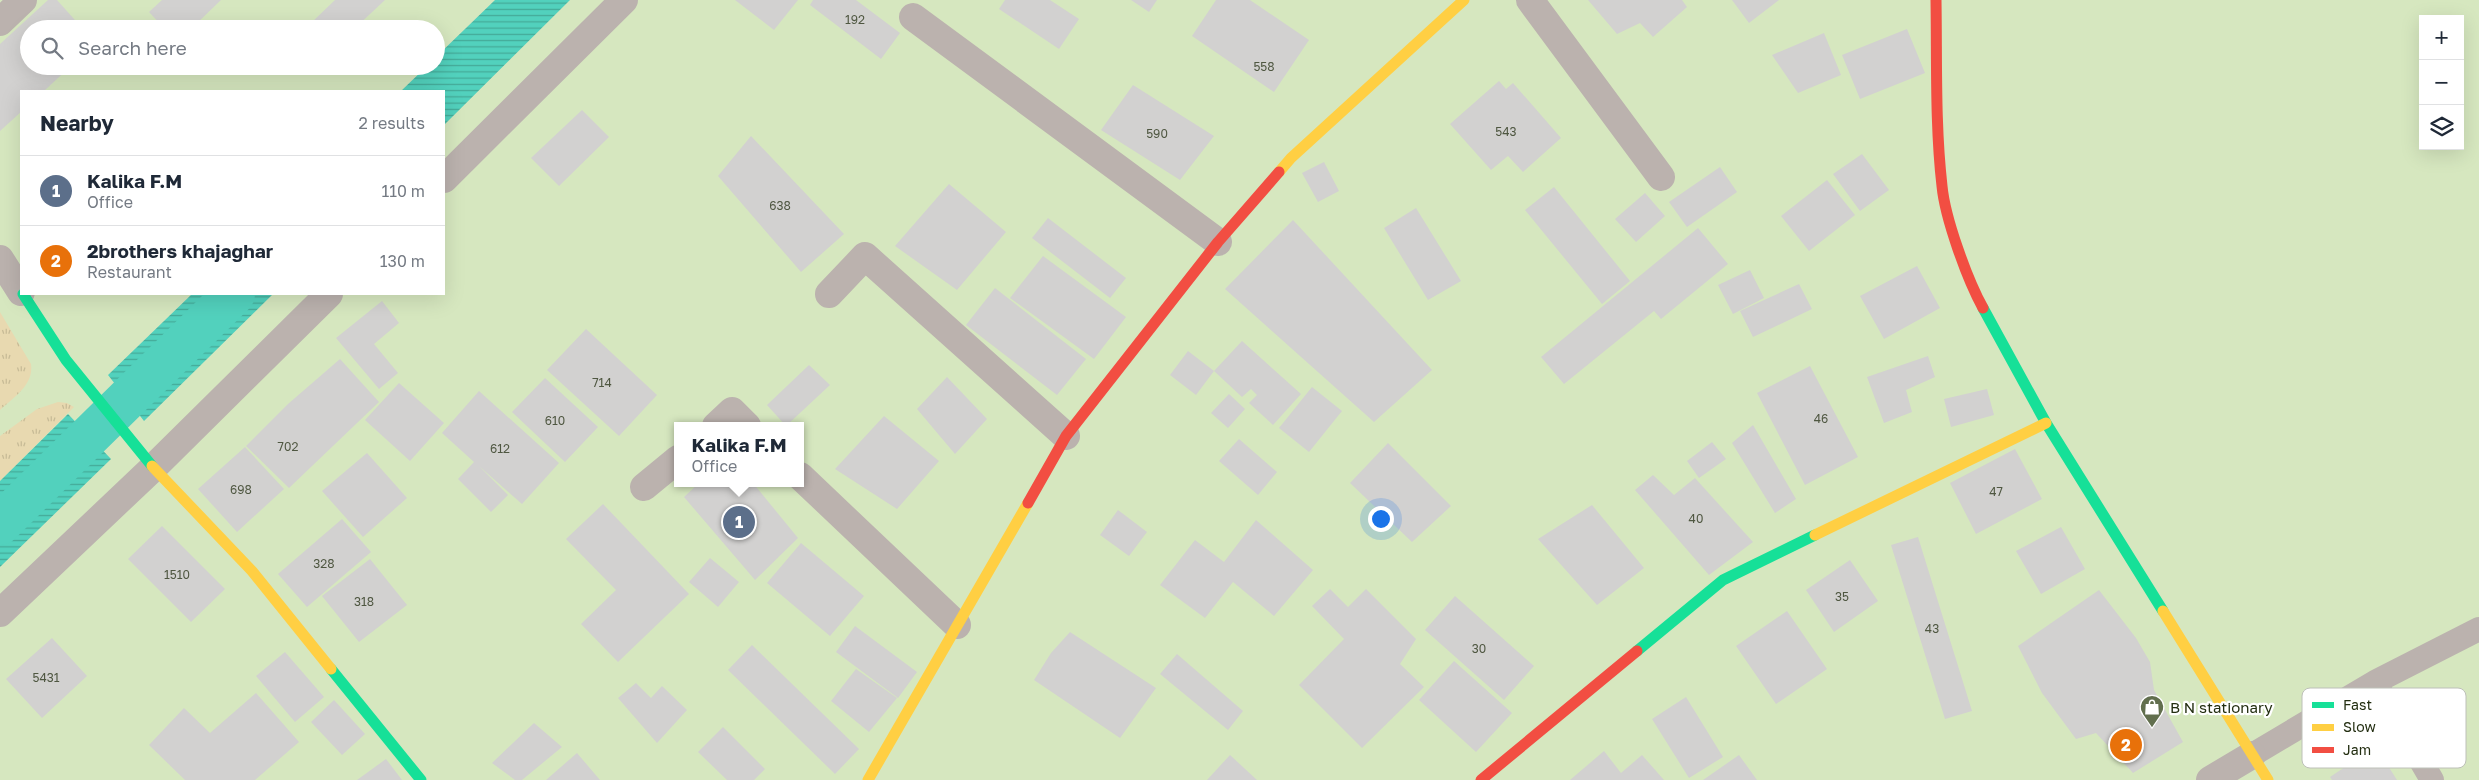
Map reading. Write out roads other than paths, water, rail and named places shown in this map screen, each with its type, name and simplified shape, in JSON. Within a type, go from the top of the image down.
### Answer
[{"type":"street","points":[[0,22],[23,0]]},
{"type":"street","points":[[445,178],[624,0]]},
{"type":"street","points":[[868,780],[1066,436],[1218,242],[1291,158],[1464,0]]},
{"type":"street","points":[[1530,0],[1661,177]]},
{"type":"street","points":[[1936,0],[1936,112],[1942,188],[1958,248],[1980,305],[2046,423],[2268,780]]},
{"type":"street","points":[[913,17],[1218,242]]},
{"type":"street","points":[[829,294],[865,256],[1066,436]]},
{"type":"street","points":[[0,259],[20,290]]},
{"type":"street","points":[[23,295],[66,360],[148,461],[257,576],[421,780]]},
{"type":"street","points":[[0,613],[148,461],[328,295]]},
{"type":"street","points":[[720,422],[732,411],[743,422]]},
{"type":"street","points":[[1481,780],[1723,580],[2046,423]]},
{"type":"street","points":[[644,488],[674,462]]},
{"type":"street","points":[[804,480],[957,625]]},
{"type":"street","points":[[2210,780],[2252,755]]},
{"type":"lane","points":[[2365,688],[2479,629]]},
{"type":"lane","points":[[2375,682],[2378,688]]},
{"type":"lane","points":[[2252,755],[2302,725]]},
{"type":"lane","points":[[2425,768],[2432,780]]},
{"type":"water","points":[[495,0],[570,0],[445,124],[445,90],[402,90],[418,75],[445,75],[445,48]]},
{"type":"water","points":[[191,295],[272,295],[144,421],[108,375]]},
{"type":"water","points":[[68,414],[111,459],[0,567],[0,481]]},
{"type":"waterway","points":[[0,524],[233,295]]},
{"type":"place","name":"Kalika F.M","points":[[739,522]]},
{"type":"place","name":"B N stationary","points":[[2152,728]]},
{"type":"place","name":"2brothers khajaghar","points":[[2126,745]]}]
